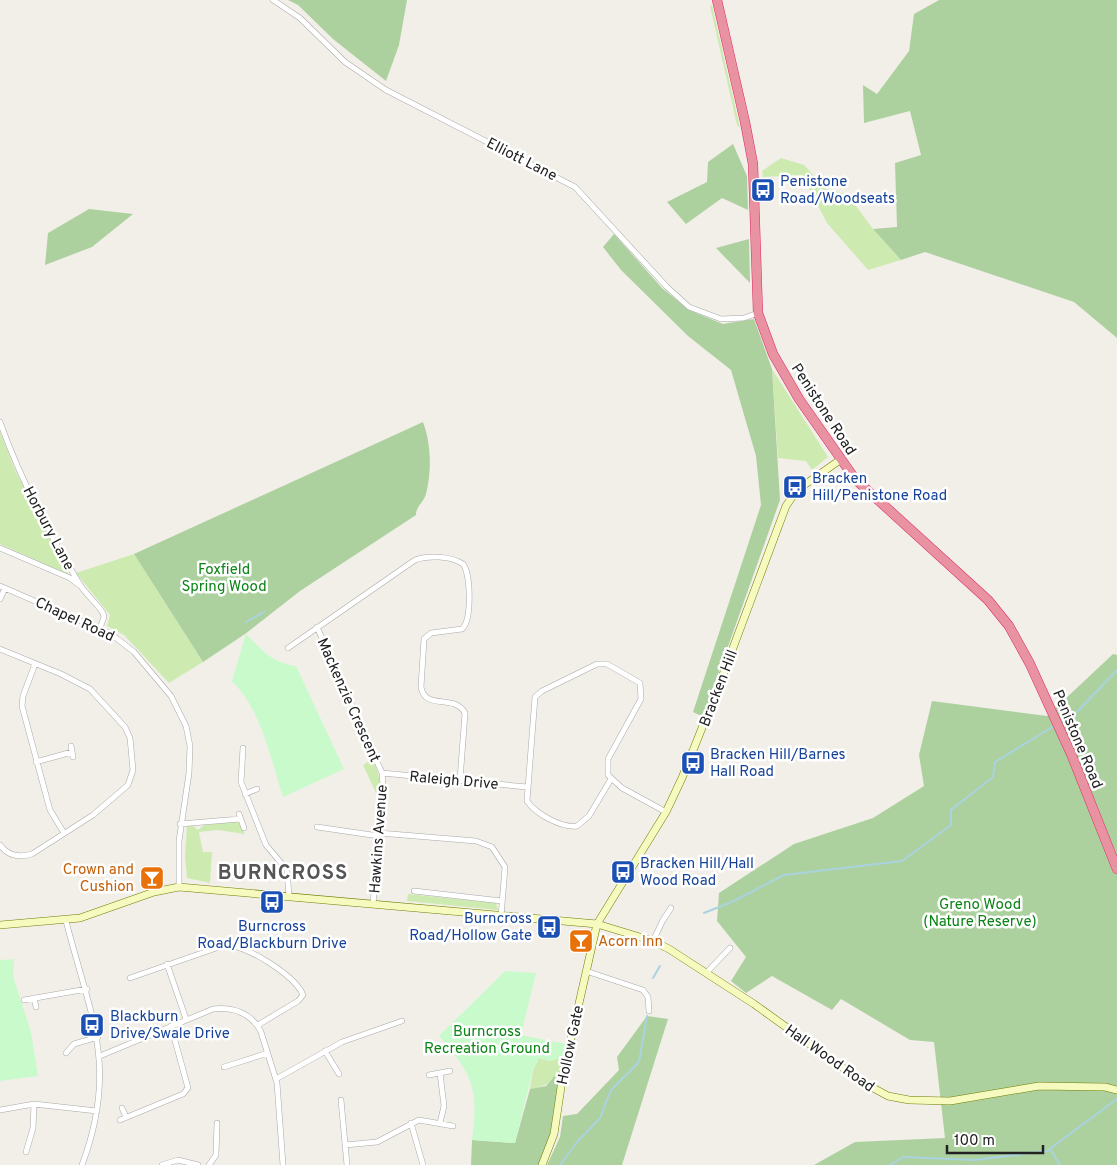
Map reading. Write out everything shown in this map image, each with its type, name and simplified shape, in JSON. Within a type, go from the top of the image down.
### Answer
[{"type":"highway","name":"Penistone Road","points":[[717,0],[753,164],[758,313],[773,354],[799,399],[840,460],[878,502],[988,600],[1008,626],[1030,664],[1070,750],[1117,869]]},
{"type":"main road","name":"Bracken Hill","points":[[597,924],[666,812],[718,688],[786,506],[797,490],[840,460]]},
{"type":"main road","name":"Hall Wood Road","points":[[0,925],[66,921],[86,917],[154,892],[180,887],[501,917],[597,924],[653,941],[707,972],[864,1083],[899,1099],[950,1101],[1039,1086],[1105,1087],[1117,1090]]},
{"type":"main road","name":"Hollow Gate","points":[[542,1165],[554,1134],[563,1074],[597,924]]},
{"type":"street","name":"Elliott Lane","points":[[272,0],[300,18],[351,67],[381,87],[575,187],[667,287],[689,307],[721,319],[744,318],[758,313]]},
{"type":"street","name":"Horbury Lane","points":[[0,422],[20,473],[80,585],[103,613],[104,617],[100,628]]},
{"type":"street","points":[[0,548],[70,578],[80,585]]},
{"type":"street","name":"Mackenzie Crescent","points":[[288,648],[415,560],[428,557],[463,564],[468,579],[468,621],[462,629],[431,633],[424,639],[421,688],[428,699],[456,703],[465,713],[460,780]]},
{"type":"street","points":[[0,599],[2,587]]},
{"type":"street","name":"Chapel Road","points":[[2,587],[100,628],[123,642],[147,666],[170,696],[186,726],[190,746],[189,773],[180,824],[180,887]]},
{"type":"street","name":"Mackenzie Crescent","points":[[317,628],[382,773]]},
{"type":"street","points":[[0,649],[90,689],[125,727],[130,738],[133,770],[128,785],[93,814],[26,856],[9,854],[0,845]]},
{"type":"street","points":[[35,664],[22,702],[36,762],[50,810],[64,833]]},
{"type":"street","points":[[611,779],[589,816],[581,824],[571,827],[565,826],[532,808],[527,801],[535,697],[542,691],[602,664],[613,666],[636,679],[642,688],[641,699],[608,759],[606,771],[611,779],[666,812]]},
{"type":"street","points":[[243,748],[240,777],[245,794],[266,844],[288,870],[289,896]]},
{"type":"street","points":[[36,762],[72,751]]},
{"type":"street","name":"Raleigh Drive","points":[[382,773],[527,787]]},
{"type":"street","name":"Hawkins Avenue","points":[[374,904],[382,773]]},
{"type":"street","points":[[245,794],[257,789]]},
{"type":"street","points":[[180,824],[240,817],[244,828]]},
{"type":"street","points":[[317,827],[485,842],[498,853],[505,866],[501,917]]},
{"type":"street","points":[[414,890],[502,901]]},
{"type":"street","points":[[653,941],[662,920],[671,908]]},
{"type":"street","points":[[66,921],[87,989],[98,1037],[100,1056],[97,1111],[82,1165]]},
{"type":"street","points":[[130,978],[230,945],[284,971],[302,992],[301,998],[258,1025]]},
{"type":"street","points":[[707,972],[730,948]]},
{"type":"street","points":[[168,964],[186,1019]]},
{"type":"street","points":[[586,971],[643,990],[648,997],[649,1011]]},
{"type":"street","points":[[24,1000],[87,989]]},
{"type":"street","points":[[34,998],[36,1007]]},
{"type":"street","points":[[100,1056],[213,1009],[228,1009],[248,1016],[258,1025],[276,1079],[283,1165]]},
{"type":"street","points":[[276,1079],[350,1038],[402,1020]]},
{"type":"street","points":[[122,1108],[123,1118],[183,1094],[188,1088],[171,1026]]},
{"type":"street","points":[[66,1053],[74,1044],[98,1037]]},
{"type":"street","points":[[326,1051],[339,1074]]},
{"type":"street","points":[[224,1067],[268,1053]]},
{"type":"street","points":[[236,1064],[238,1071]]},
{"type":"street","points":[[429,1075],[450,1071]]},
{"type":"street","points":[[440,1073],[444,1106],[440,1123]]},
{"type":"street","points":[[341,1100],[346,1165]]},
{"type":"street","points":[[0,1110],[34,1104],[97,1111]]},
{"type":"street","points":[[26,1152],[33,1128],[34,1104]]},
{"type":"street","points":[[345,1145],[377,1142],[411,1123],[425,1120],[453,1126]]},
{"type":"street","points":[[209,1165],[216,1155],[217,1123]]},
{"type":"street","points":[[411,1123],[423,1165]]},
{"type":"street","points":[[22,1142],[28,1144]]},
{"type":"street","points":[[162,1165],[178,1160],[198,1165]]},
{"type":"green space","points":[[288,0],[407,0],[399,45],[386,81],[333,39],[298,5]]},
{"type":"green space","points":[[939,0],[1117,0],[1117,338],[1074,302],[925,252],[901,260],[873,229],[897,227],[895,163],[921,155],[910,111],[864,123],[863,85],[877,94],[909,51],[914,14]]},
{"type":"green space","points":[[712,5],[740,128],[737,125],[710,6]]},
{"type":"green space","points":[[733,144],[747,176],[748,210],[722,198],[686,224],[667,202],[707,182],[708,162]]},
{"type":"green space","points":[[781,158],[804,165],[827,189],[847,194],[873,229],[901,260],[868,270],[827,223],[802,175],[763,177],[762,171]]},
{"type":"green space","points":[[89,209],[133,214],[92,247],[45,265],[48,233]]},
{"type":"green space","points":[[614,234],[662,288],[689,310],[723,324],[754,319],[772,369],[780,500],[703,717],[693,712],[761,505],[756,456],[731,370],[688,336],[621,270],[603,247]]},
{"type":"green space","points":[[749,239],[750,283],[716,248]]},
{"type":"green space","points":[[772,369],[828,457],[812,470],[806,461],[778,458]]},
{"type":"green space","name":"Foxfield Spring Wood","points":[[423,422],[430,457],[429,476],[426,494],[417,509],[416,515],[300,591],[245,634],[203,662],[134,554]]},
{"type":"green space","points":[[0,432],[15,470],[69,575],[0,544]]},
{"type":"green space","points":[[134,554],[203,662],[169,683],[124,635],[107,626],[110,615],[76,573]]},
{"type":"green space","points":[[246,634],[274,659],[296,666],[344,769],[283,797],[258,720],[251,706],[232,681]]},
{"type":"green space","name":"Greno Wood (Nature Reserve)","points":[[1113,654],[1117,655],[1117,1165],[814,1165],[855,1142],[945,1138],[934,1042],[910,1040],[841,999],[832,1010],[772,976],[746,993],[731,981],[746,957],[717,921],[719,893],[794,844],[873,818],[924,786],[919,755],[932,701],[1047,716]]},
{"type":"green space","points":[[373,759],[380,779],[377,795],[363,765]]},
{"type":"green space","points":[[239,823],[245,834],[218,830],[199,832],[203,852],[212,852],[210,883],[187,878],[185,856],[187,825],[192,825],[198,830],[204,825]]},
{"type":"green space","points":[[408,894],[496,903],[498,910],[407,901]]},
{"type":"green space","points":[[14,959],[13,976],[31,1032],[38,1076],[0,1081],[0,960]]},
{"type":"green space","name":"Burncross Recreation Ground","points":[[505,971],[536,973],[521,1035],[566,1044],[562,1058],[549,1061],[539,1058],[533,1070],[515,1143],[472,1140],[475,1108],[471,1084],[459,1061],[439,1036]]},
{"type":"green space","points":[[647,1016],[668,1019],[622,1165],[547,1165],[560,1137],[563,1116],[577,1114],[619,1070],[617,1057]]},
{"type":"green space","points":[[539,1058],[549,1061],[562,1058],[561,1065],[552,1080],[543,1086],[530,1089],[533,1070]]},
{"type":"green space","points":[[560,1070],[553,1133],[539,1165],[471,1165],[472,1140],[515,1143],[530,1089],[546,1086]]},
{"type":"waterway","points":[[246,622],[264,612]]},
{"type":"waterway","points":[[1060,722],[1078,711],[1117,670]]},
{"type":"waterway","points":[[704,913],[734,901],[784,875],[902,861],[951,825],[951,810],[993,777],[995,762],[1054,726]]},
{"type":"waterway","points":[[653,978],[660,966]]},
{"type":"waterway","points":[[560,1165],[577,1142],[600,1118],[611,1090],[639,1062],[647,1016]]},
{"type":"waterway","points":[[890,1165],[903,1157],[975,1160],[1047,1151],[1117,1099]]},
{"type":"waterway","points":[[1050,1149],[1060,1165]]},
{"type":"place","name":"Penistone Road/Woodseats","points":[[763,190]]},
{"type":"place","name":"Bracken Hill/Penistone Road","points":[[795,487]]},
{"type":"place","name":"Bracken Hill/Barnes Hall Road","points":[[693,763]]},
{"type":"place","name":"Bracken Hill/Hall Wood Road","points":[[623,872]]},
{"type":"place","name":"Crown and Cushion","points":[[152,878]]},
{"type":"place","name":"Burncross Road/Blackburn Drive","points":[[272,902]]},
{"type":"place","name":"Burncross Road/Hollow Gate","points":[[549,927]]},
{"type":"place","name":"Acorn Inn","points":[[581,941]]},
{"type":"place","name":"Blackburn Drive/Swale Drive","points":[[92,1025]]},
{"type":"district","name":"BURNCROSS","points":[[283,872]]}]
